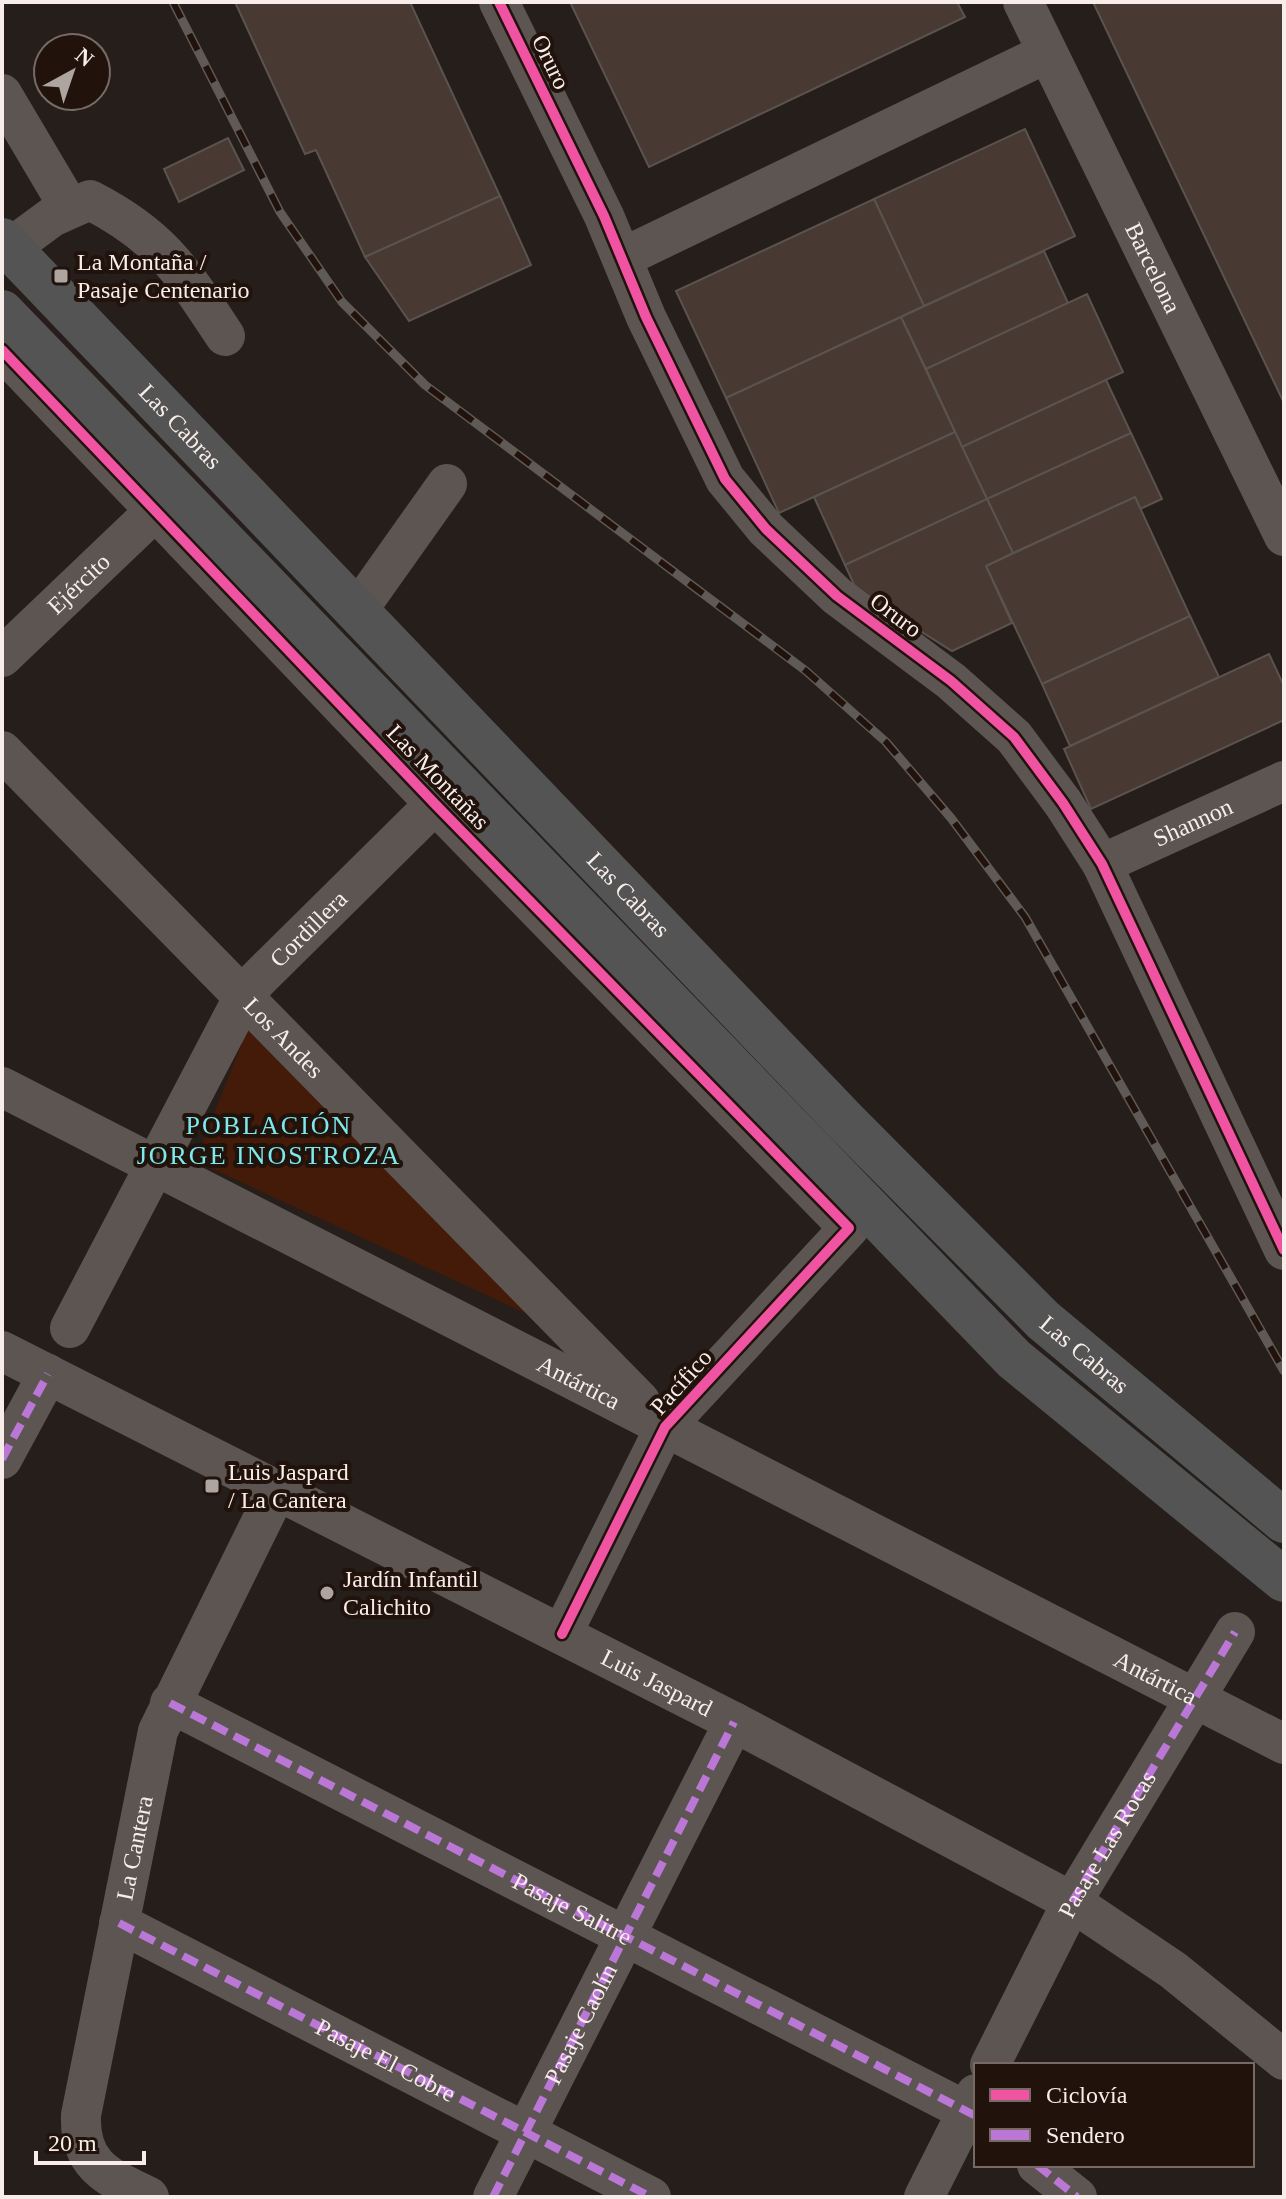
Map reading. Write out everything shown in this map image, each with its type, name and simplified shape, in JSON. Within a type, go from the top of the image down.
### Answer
[{"type":"main road","name":"Las Cabras","points":[[6,244],[845,1121],[1043,1320],[1284,1521]]},
{"type":"main road","name":"Las Cabras","points":[[2,312],[1014,1359],[1284,1580]]},
{"type":"street","name":"Oruro","points":[[499,2],[725,479],[766,529],[837,596],[951,681],[1014,737],[1102,864],[1284,1250]]},
{"type":"street","name":"Barcelona","points":[[1023,2],[1284,536]]},
{"type":"street","points":[[622,258],[1047,53]]},
{"type":"street","points":[[2,94],[69,207]]},
{"type":"street","points":[[6,244],[69,207],[90,200],[136,226],[176,263],[225,336]]},
{"type":"street","name":"Las Montañas","points":[[2,350],[435,804],[849,1228]]},
{"type":"street","points":[[357,611],[447,484]]},
{"type":"street","name":"Ejército","points":[[2,657],[155,511]]},
{"type":"street","name":"Los Andes","points":[[2,751],[665,1427]]},
{"type":"street","name":"Shannon","points":[[1102,864],[1284,781]]},
{"type":"street","name":"Cordillera","points":[[70,1328],[243,998],[257,980],[435,804]]},
{"type":"street","name":"Antártica","points":[[2,1087],[1284,1744]]},
{"type":"street","name":"Pacífico","points":[[562,1634],[665,1427],[849,1228]]},
{"type":"street","name":"Luis Jaspard","points":[[2,1351],[278,1488],[734,1722],[1072,1902],[1173,1970],[1284,2060]]},
{"type":"street","points":[[2,1459],[48,1374]]},
{"type":"street","name":"La Cantera","points":[[149,2197],[106,2175],[85,2149],[81,2132],[119,1923],[150,1764],[170,1703],[278,1488]]},
{"type":"street","name":"Pasaje Las Rocas","points":[[991,2063],[1072,1902],[1235,1632]]},
{"type":"street","name":"Pasaje Salitre","points":[[170,1703],[625,1935],[973,2107]]},
{"type":"street","name":"Pasaje Caolín","points":[[493,2197],[734,1722]]},
{"type":"street","name":"Pasaje El Cobre","points":[[119,1923],[651,2197]]},
{"type":"street","points":[[924,2197],[973,2107]]},
{"type":"street","points":[[1040,2167],[1077,2197]]},
{"type":"shaded area","points":[[248,1028],[545,1322],[195,1161]]},
{"type":"building","points":[[235,2],[410,2],[500,196],[365,257],[316,150],[305,154]]},
{"type":"building","points":[[570,2],[957,2],[965,17],[649,167]]},
{"type":"building","points":[[1093,2],[1284,2],[1284,403]]},
{"type":"building","points":[[1025,129],[1075,236],[924,306],[874,199]]},
{"type":"building","points":[[228,138],[244,170],[179,202],[164,169]]},
{"type":"building","points":[[500,196],[531,265],[409,321],[365,257]]},
{"type":"building","points":[[874,199],[924,306],[726,398],[676,291]]},
{"type":"building","points":[[1044,251],[1068,303],[926,369],[901,317]]},
{"type":"building","points":[[1087,294],[1123,372],[962,447],[926,369]]},
{"type":"building","points":[[901,317],[955,432],[779,513],[726,398]]},
{"type":"building","points":[[1106,380],[1131,433],[987,499],[962,447]]},
{"type":"building","points":[[955,432],[987,499],[845,565],[814,497]]},
{"type":"building","points":[[1131,433],[1162,499],[1140,509],[1135,497],[1013,553],[987,499]]},
{"type":"building","points":[[1135,497],[1190,616],[1042,684],[986,566]]},
{"type":"building","points":[[987,499],[1013,553],[986,566],[1012,623],[952,651],[857,591],[845,565]]},
{"type":"building","points":[[1190,616],[1219,677],[1070,746],[1042,684]]},
{"type":"building","points":[[1269,654],[1284,686],[1284,720],[1091,809],[1064,749]]},
{"type":"railway","points":[[173,2],[280,212],[342,302],[425,385],[806,671],[886,742],[951,818],[1025,917],[1284,1371]]},
{"type":"marked path","points":[[2,1459],[48,1374]]},
{"type":"marked path","points":[[1072,1902],[1235,1632]]},
{"type":"marked path","points":[[170,1703],[974,2115]]},
{"type":"marked path","points":[[493,2197],[734,1722]]},
{"type":"marked path","points":[[119,1923],[651,2197]]},
{"type":"marked path","points":[[1040,2167],[1077,2197]]},
{"type":"cycle path","points":[[499,2],[604,216],[646,317],[725,479],[766,529],[837,596],[951,681],[1014,737],[1063,803],[1102,864],[1284,1250]]},
{"type":"cycle path","points":[[2,350],[435,804],[849,1228],[665,1427],[562,1634]]},
{"type":"place","name":"La Montaña / Pasaje Centenario","points":[[61,276]]},
{"type":"place","name":"Luis Jaspard / La Cantera","points":[[212,1486]]},
{"type":"place","name":"Jardín Infantil Calichito","points":[[327,1593]]},
{"type":"district","name":"POBLACIÓN JORGE INOSTROZA","points":[[269,1140]]}]
